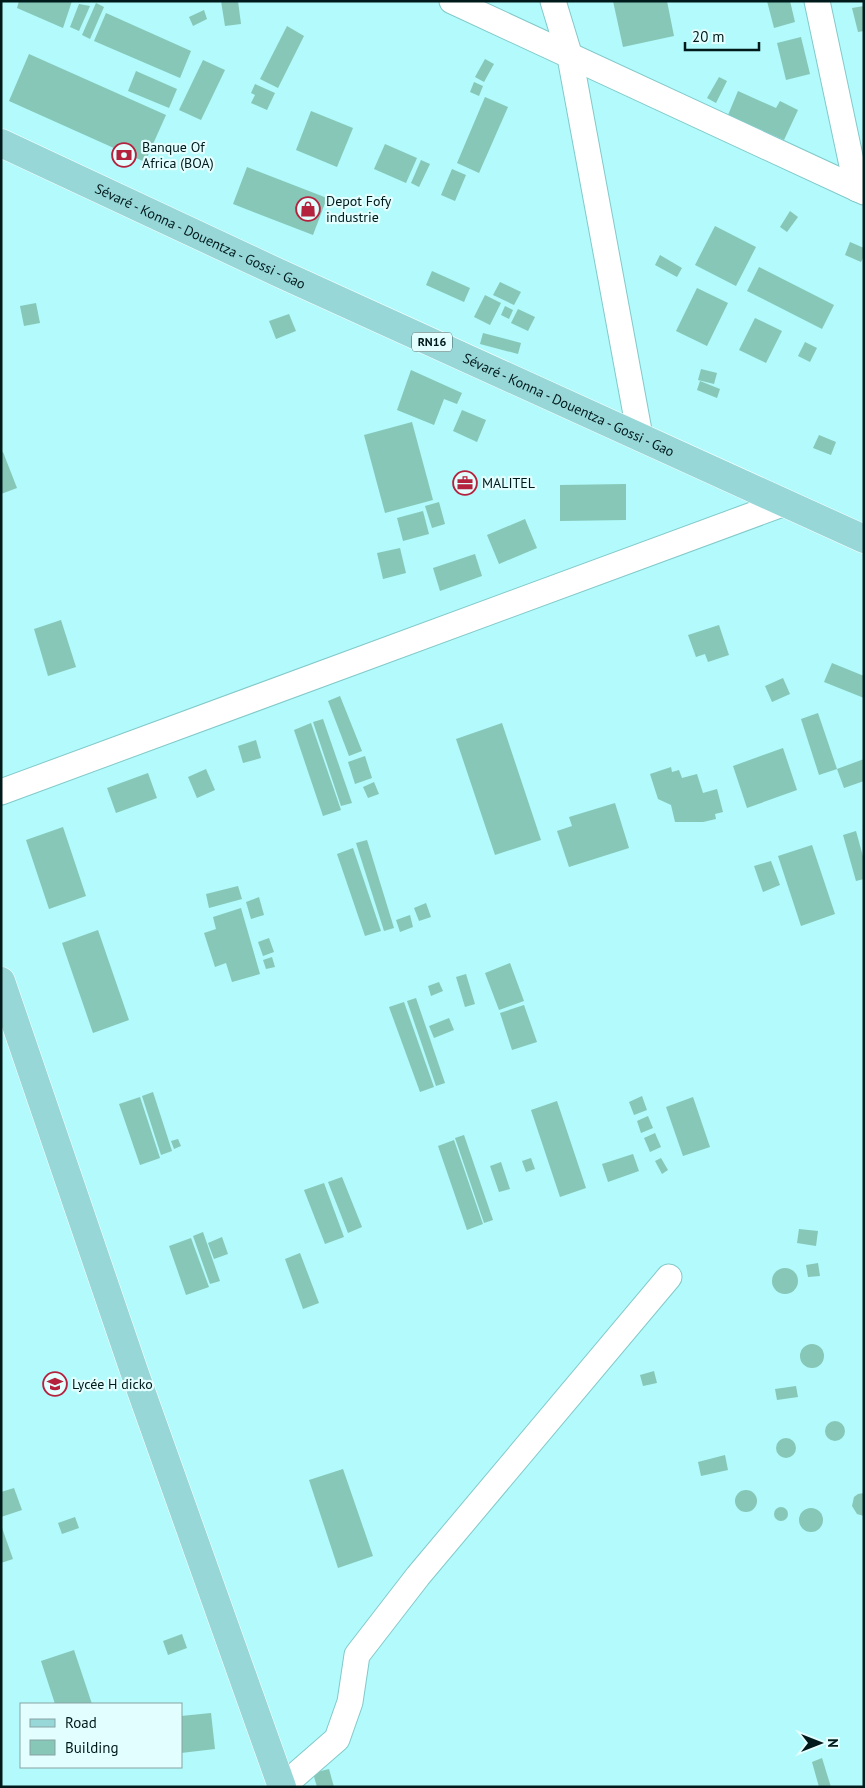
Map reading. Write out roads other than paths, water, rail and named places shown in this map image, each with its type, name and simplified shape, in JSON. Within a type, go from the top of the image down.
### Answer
[{"type":"main road","name":"Sévaré - Konna - Douentza - Gossi - Gao","points":[[1,143],[279,274],[864,539]]},
{"type":"main road","points":[[1,980],[134,1371],[282,1787]]},
{"type":"street","points":[[452,1],[860,190]]},
{"type":"street","points":[[553,1],[570,57],[640,436]]},
{"type":"street","points":[[817,1],[860,190]]},
{"type":"street","points":[[1,792],[785,503]]},
{"type":"street","points":[[282,1787],[337,1739],[350,1702],[357,1656],[418,1576],[668,1277]]},
{"type":"place","name":"Banque Of Africa (BOA)","points":[[124,155]]},
{"type":"place","name":"Depot Fofy industrie","points":[[308,209]]},
{"type":"place","name":"MALITEL","points":[[465,483]]},
{"type":"place","name":"Lycée H dicko","points":[[55,1384]]}]
